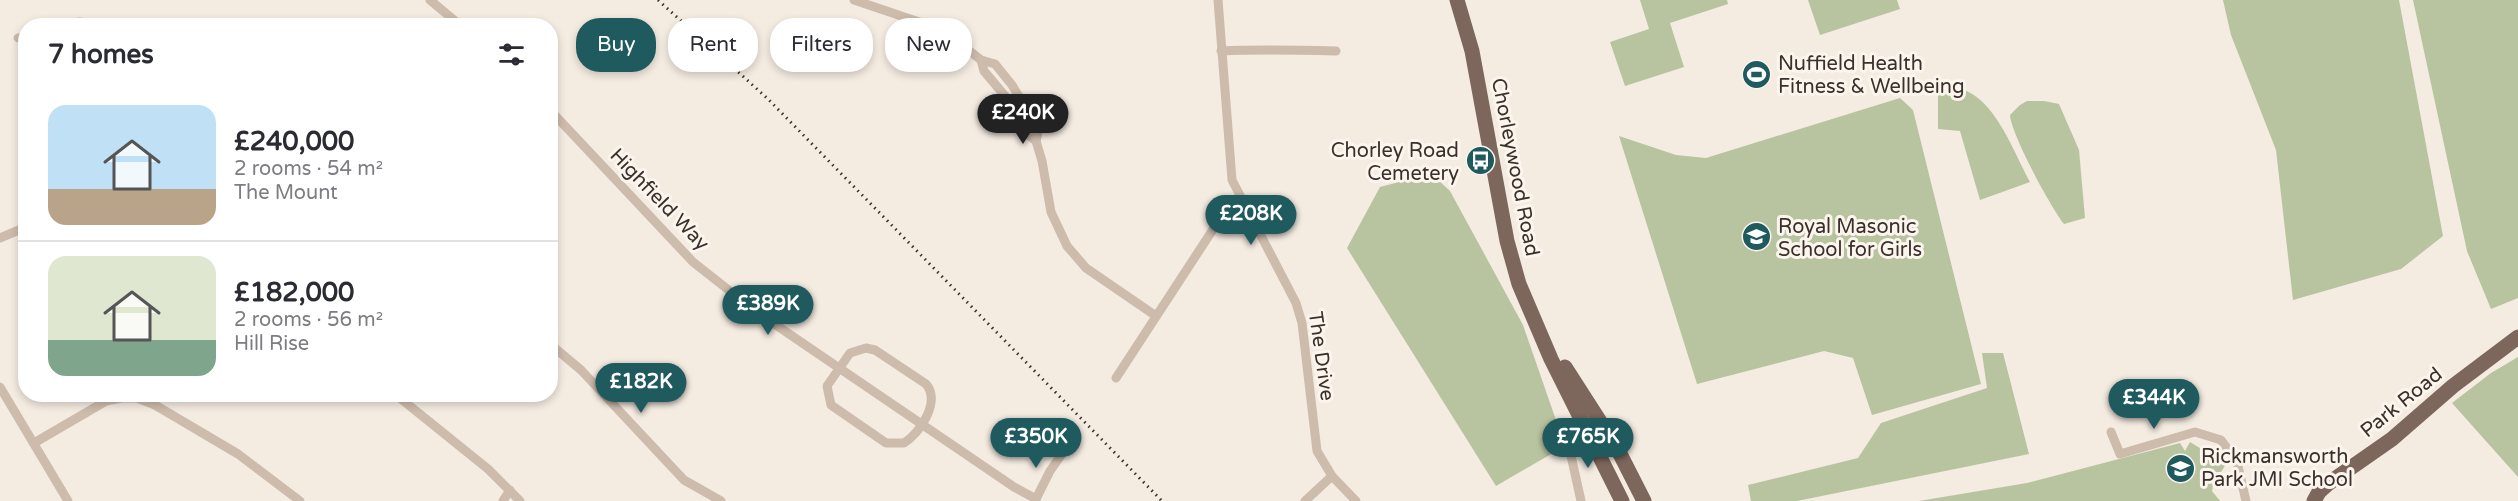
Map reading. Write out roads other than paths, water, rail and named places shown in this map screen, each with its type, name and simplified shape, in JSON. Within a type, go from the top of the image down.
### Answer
[{"type":"main road","name":"Chorleywood Road","points":[[1457,0],[1473,51],[1511,260],[1519,284],[1544,338]]},
{"type":"main road","name":"Park Road","points":[[2314,501],[2319,492],[2329,483],[2392,439],[2468,373],[2518,337]]},
{"type":"main road","points":[[1544,338],[1551,359],[1622,501]]},
{"type":"main road","points":[[1544,338],[1559,357],[1617,448],[1644,501]]},
{"type":"street","points":[[430,0],[449,18]]},
{"type":"street","points":[[854,0],[944,32],[981,60],[995,64],[1012,85],[1035,123],[1038,134],[1036,141],[1051,212],[1067,246],[1086,268],[1156,316]]},
{"type":"street","name":"The Drive","points":[[1218,0],[1230,170],[1242,201],[1296,303],[1302,323],[1317,451],[1332,476],[1356,501]]},
{"type":"street","points":[[1221,51],[1287,48],[1336,51]]},
{"type":"street","name":"Highfield Way","points":[[558,119],[693,262],[754,310],[1035,500]]},
{"type":"street","points":[[1116,378],[1225,211],[1229,206],[1242,201]]},
{"type":"street","points":[[0,238],[18,230]]},
{"type":"street","points":[[866,348],[875,350],[926,384],[930,391],[932,404],[921,424],[907,441],[889,444],[834,407],[830,401],[828,386],[853,351],[866,348]]},
{"type":"street","points":[[558,351],[581,370],[684,480],[721,501]]},
{"type":"street","points":[[0,387],[68,501]]},
{"type":"street","points":[[34,443],[104,402]]},
{"type":"street","points":[[147,402],[238,454],[300,501]]},
{"type":"street","points":[[406,402],[488,469],[520,501]]},
{"type":"street","points":[[2110,432],[2120,454],[2195,432],[2221,440],[2237,462],[2246,501]]},
{"type":"street","points":[[1568,442],[1581,501]]},
{"type":"street","points":[[1035,500],[1064,451]]},
{"type":"street","points":[[1305,501],[1332,476]]},
{"type":"street","points":[[503,501],[510,490]]},
{"type":"railway","points":[[658,0],[767,98],[1162,501]]},
{"type":"place","name":"Nuffield Health Fitness & Wellbeing","points":[[1757,74]]},
{"type":"place","name":"Chorley Road Cemetery","points":[[1480,161]]},
{"type":"place","name":"Royal Masonic School for Girls","points":[[1757,237]]},
{"type":"place","name":"Rickmansworth Park JMI School","points":[[2180,468]]}]
